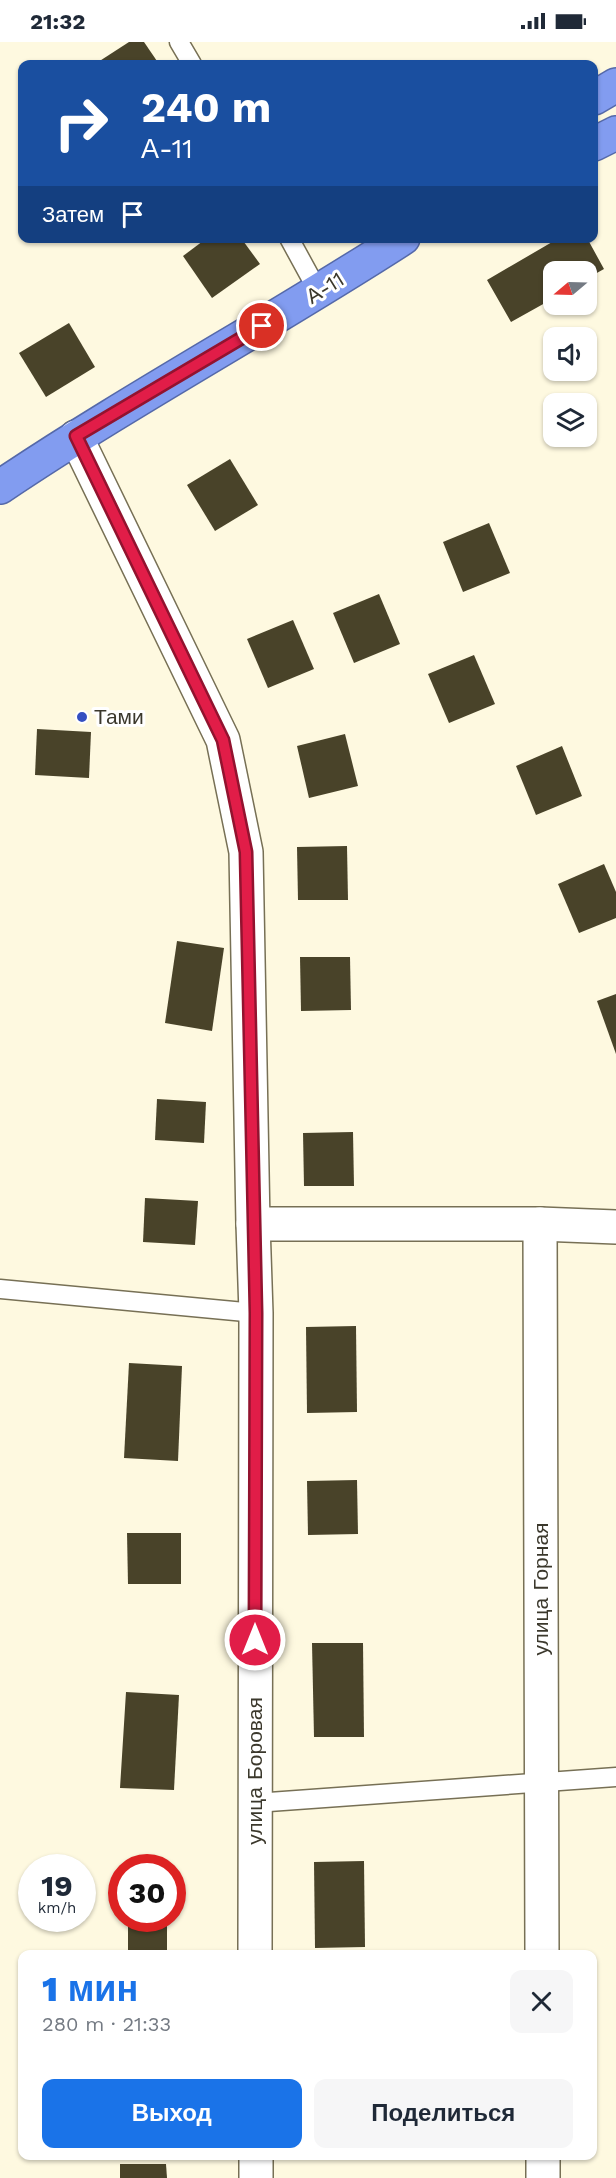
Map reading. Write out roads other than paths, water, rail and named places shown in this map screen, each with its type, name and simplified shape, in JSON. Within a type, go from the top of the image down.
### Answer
[{"type":"highway","points":[[598,96],[616,85]]},
{"type":"highway","points":[[598,142],[616,133]]},
{"type":"highway","name":"А-11","points":[[0,487],[76,436],[319,293],[395,243]]},
{"type":"street","name":"улица Боровая","points":[[76,436],[223,740],[246,852],[256,1313],[255,1950]]},
{"type":"street","points":[[253,1224],[540,1224],[616,1227]]},
{"type":"street","name":"улица Горная","points":[[540,1224],[542,1950]]},
{"type":"street","points":[[256,2160],[256,2178]]},
{"type":"street","points":[[543,2160],[543,2178]]},
{"type":"lane","points":[[179,42],[190,60]]},
{"type":"lane","points":[[292,243],[319,293]]},
{"type":"lane","points":[[0,1289],[256,1313]]},
{"type":"lane","points":[[255,1803],[616,1777]]},
{"type":"place","name":"Тами","points":[[82,717]]}]
